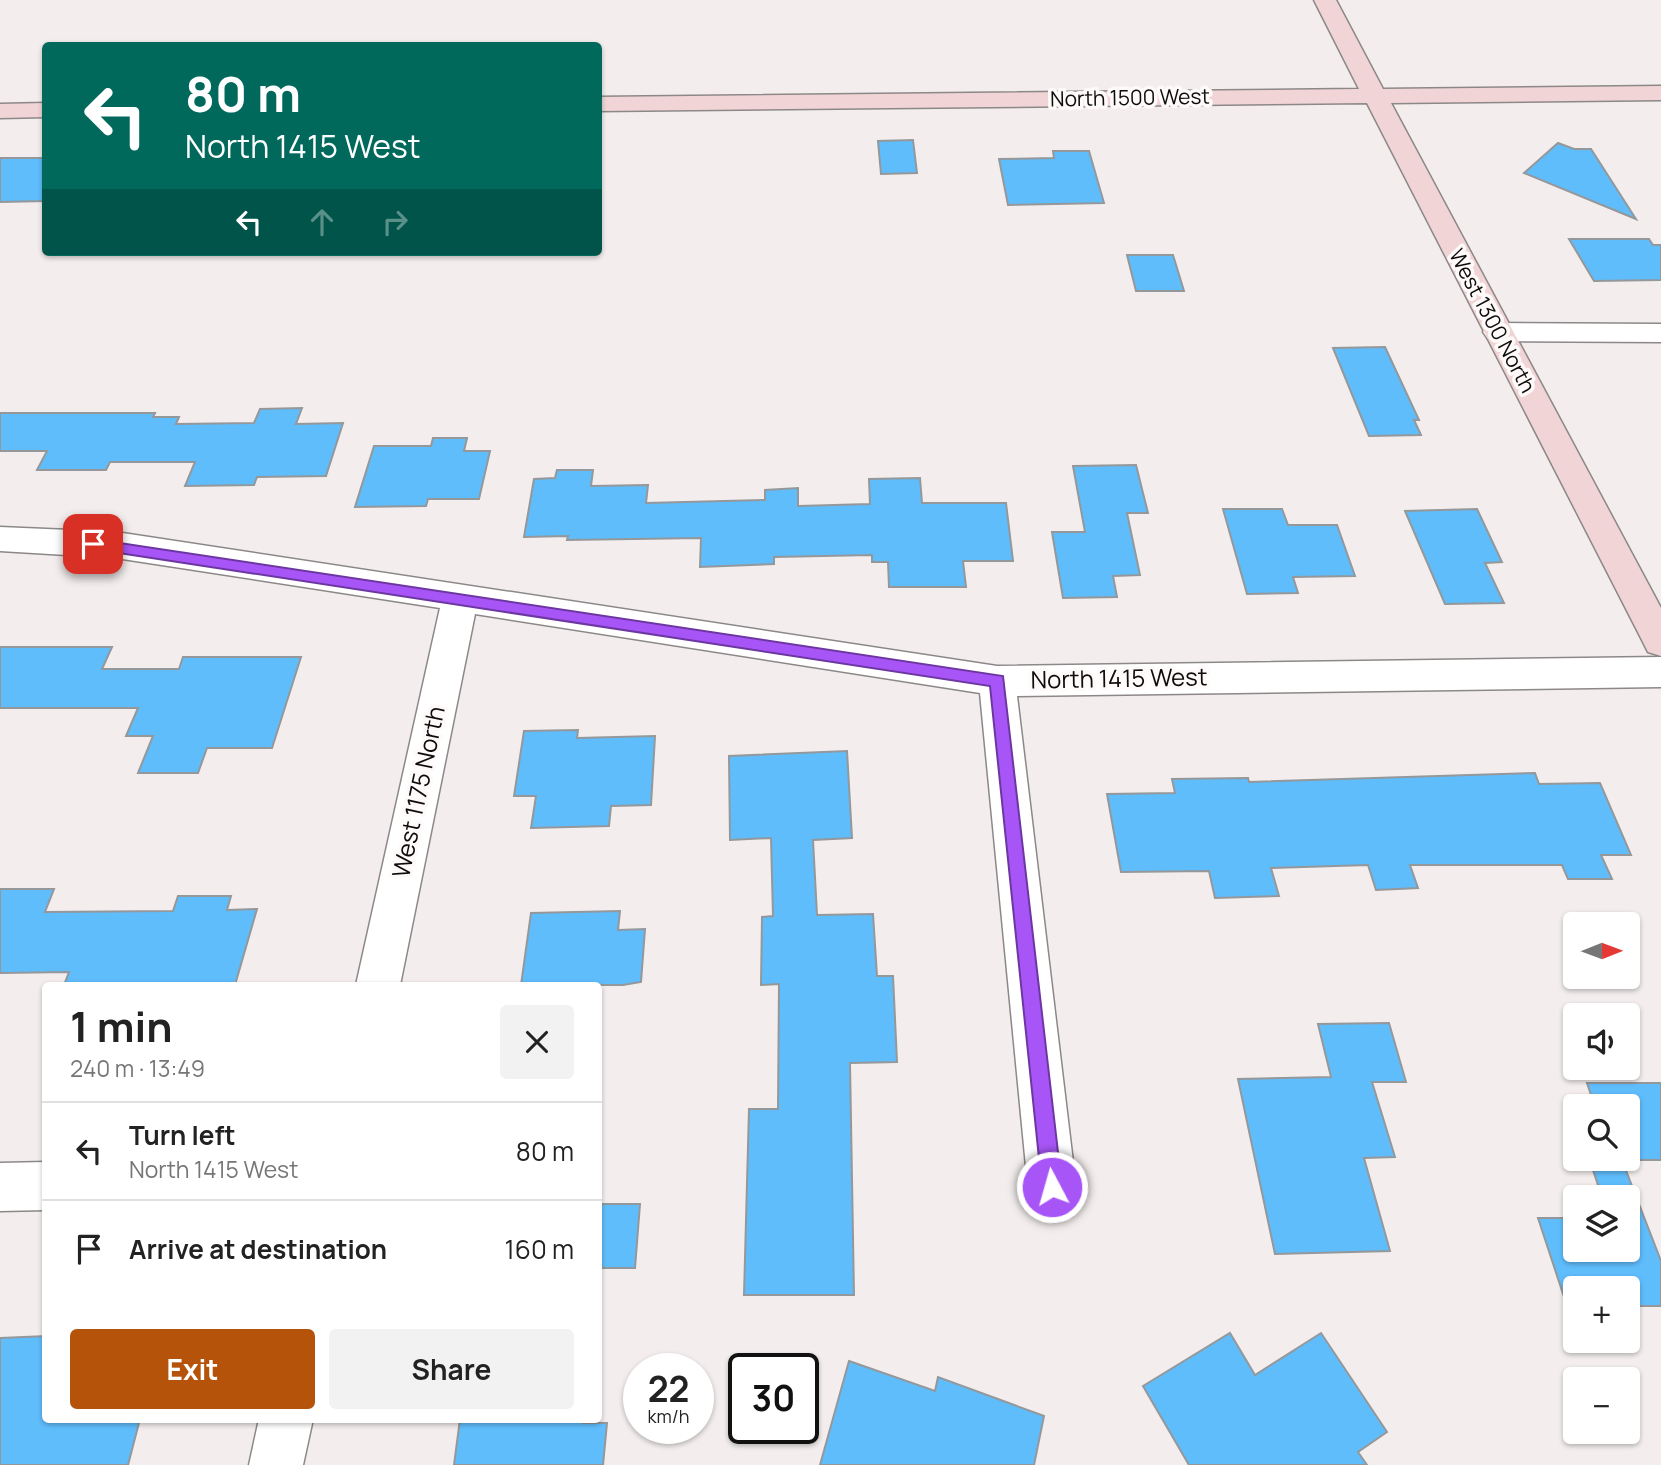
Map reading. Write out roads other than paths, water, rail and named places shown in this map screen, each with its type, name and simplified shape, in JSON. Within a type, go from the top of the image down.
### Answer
[{"type":"street","name":"West 1300 North","points":[[1325,0],[1661,642]]},
{"type":"street","name":"North 1500 West","points":[[602,104],[1661,93]]},
{"type":"street","points":[[0,111],[42,110]]},
{"type":"street","points":[[1498,332],[1661,333]]},
{"type":"street","name":"North 1415 West","points":[[0,539],[116,545],[997,681],[1661,671]]},
{"type":"street","name":"West 1175 North","points":[[379,982],[460,598]]},
{"type":"street","points":[[997,681],[1052,1187]]},
{"type":"street","points":[[0,1187],[42,1186]]},
{"type":"street","points":[[276,1465],[285,1423]]}]
